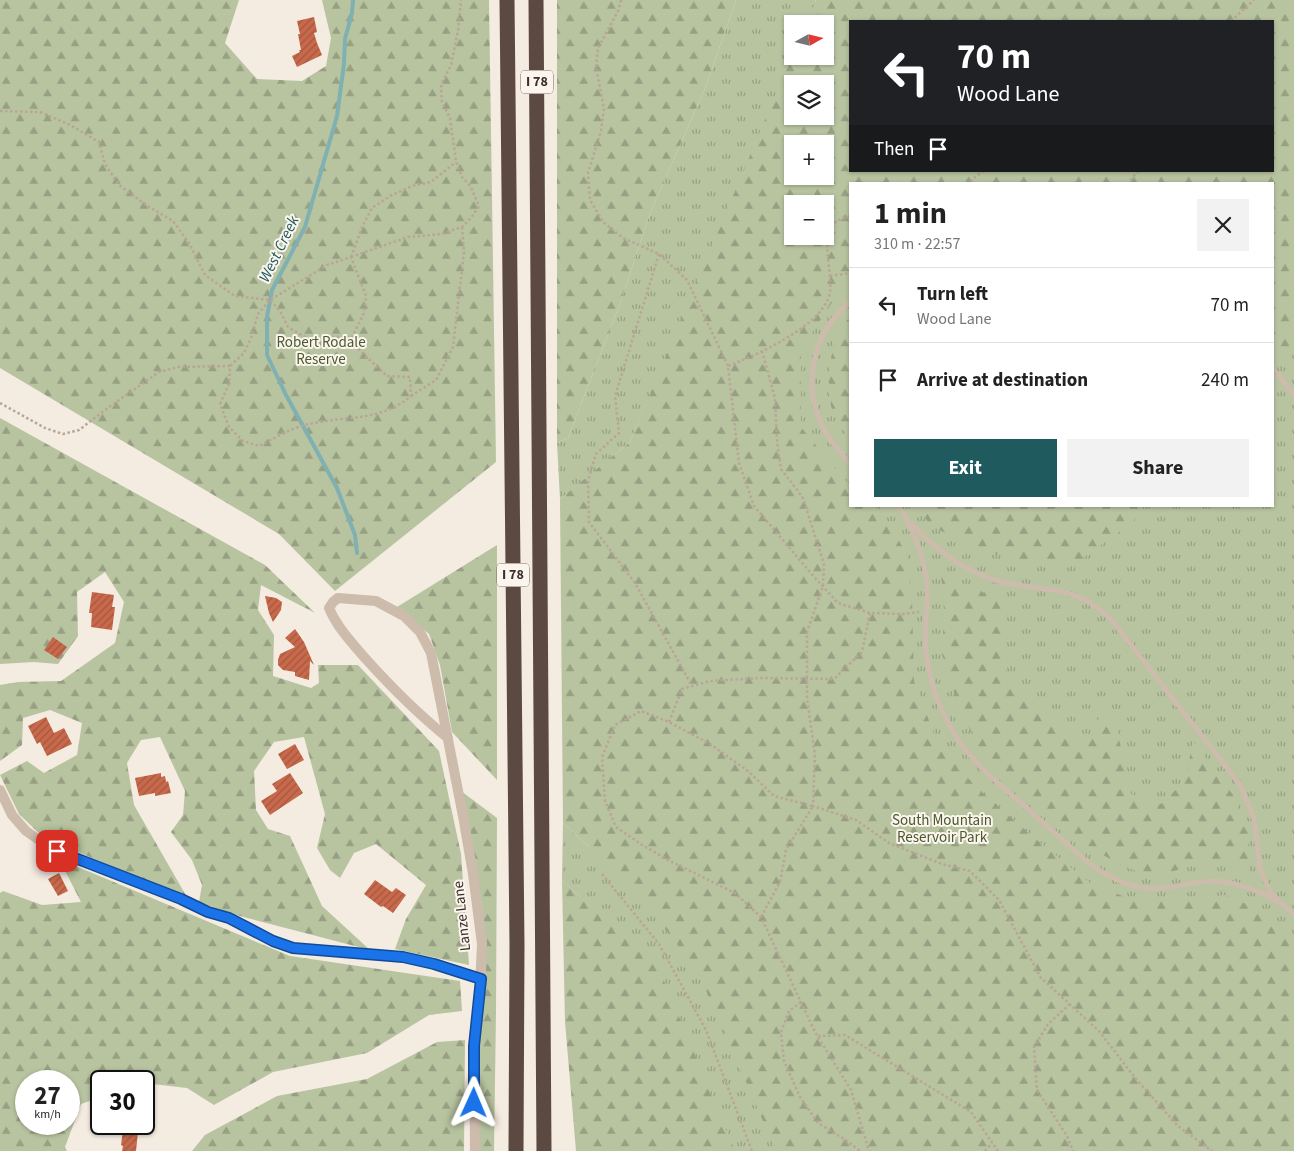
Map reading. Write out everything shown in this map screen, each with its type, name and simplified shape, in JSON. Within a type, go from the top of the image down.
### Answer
[{"type":"highway","name":"I 78","points":[[507,0],[517,925],[516,1151]]},
{"type":"highway","name":"I 78","points":[[536,0],[544,1151]]},
{"type":"street","name":"Lanze Lane","points":[[448,738],[406,702],[345,636],[329,608],[333,602],[338,598],[376,601],[404,616],[420,632],[431,653],[448,738],[473,874],[482,944],[481,979],[474,1046],[474,1151]]},
{"type":"street","points":[[0,790],[12,814],[26,831],[52,849],[181,899],[208,912],[229,918],[273,941],[293,948],[403,957],[434,964],[481,979]]},
{"type":"lane","points":[[849,303],[836,315],[818,345],[812,379],[813,396],[818,416],[827,434],[849,462]]},
{"type":"lane","points":[[1274,370],[1294,395]]},
{"type":"lane","points":[[899,507],[915,534],[922,553],[927,577],[926,652],[930,678],[938,702],[959,742],[976,762],[1091,865],[1116,880],[1144,888],[1163,889],[1212,881],[1230,882],[1262,892],[1294,915]]},
{"type":"lane","points":[[905,517],[928,540],[948,556],[971,570],[995,580],[1067,591],[1082,597],[1098,607],[1110,618],[1241,786],[1254,819],[1262,875],[1281,904]]},
{"type":"path","points":[[0,403],[45,428],[63,434],[79,430],[138,385],[159,372],[178,367],[230,366],[244,353],[251,338],[258,314],[270,300],[327,266],[408,237],[441,234],[462,227],[479,206],[472,187],[462,177],[456,161],[450,118],[442,102],[441,85],[451,65],[458,31],[461,0]]},
{"type":"path","points":[[621,0],[618,11],[598,48],[596,67],[604,109],[601,131],[588,173],[590,200],[603,222],[624,238],[659,254],[687,280],[728,366],[739,462],[754,506],[838,603],[870,613],[903,614],[926,611]]},
{"type":"path","points":[[1231,20],[1254,0]]},
{"type":"path","points":[[0,111],[40,112],[70,125],[99,142],[105,164],[120,185],[146,205],[174,221],[189,243],[205,275],[235,296],[270,300],[280,311],[288,327],[312,341],[352,336]]},
{"type":"path","points":[[352,336],[364,313],[366,296],[351,257],[372,208],[390,196],[412,186],[431,182],[456,161]]},
{"type":"path","points":[[969,182],[982,172]]},
{"type":"path","points":[[1129,182],[1137,172]]},
{"type":"path","points":[[728,366],[762,351],[799,331],[821,312],[830,294],[827,240],[836,222],[849,216]]},
{"type":"path","points":[[230,366],[229,384],[220,404],[229,427],[243,441],[258,446],[302,425],[323,421],[350,420],[385,412],[400,406],[436,380],[453,347],[464,252],[462,227]]},
{"type":"path","points":[[659,254],[616,396],[619,433],[596,454],[588,482],[590,522],[635,584],[692,686]]},
{"type":"path","points":[[830,276],[849,273]]},
{"type":"path","points":[[352,336],[360,351],[386,376],[410,377],[412,396]]},
{"type":"path","points":[[761,917],[780,882],[786,850],[813,806],[815,755],[807,698],[807,632],[823,586],[824,564],[813,526],[802,498],[782,469],[776,442],[775,398],[762,351]]},
{"type":"path","points":[[669,722],[682,689],[710,680],[759,678],[834,679],[862,652],[870,613]]},
{"type":"path","points":[[869,1151],[852,1090],[818,1036],[761,917],[735,893],[670,861],[616,827],[605,801],[602,757],[615,725],[641,711],[669,722],[710,744],[748,771],[774,796],[856,820],[889,843],[942,864],[970,871],[999,900],[1041,978],[1099,1031],[1136,1079],[1178,1126],[1212,1151]]},
{"type":"path","points":[[602,874],[659,944],[706,1030],[752,1151]]},
{"type":"path","points":[[801,1001],[789,1011],[781,1032],[784,1062],[800,1097],[818,1123],[860,1151]]},
{"type":"path","points":[[1070,1004],[1048,1024],[1034,1047],[1037,1090],[1067,1136],[1073,1151]]},
{"type":"path","points":[[818,1036],[845,1035],[971,1112],[998,1151]]},
{"type":"path","points":[[985,1151],[992,1143]]},
{"type":"green space","name":"Robert Rodale Reserve","points":[[0,0],[239,0],[225,43],[257,79],[302,81],[326,66],[331,38],[322,0],[489,0],[496,462],[335,591],[279,534],[0,368]]},
{"type":"green space","points":[[557,0],[736,0],[706,86],[650,213],[621,301],[568,438],[557,443]]},
{"type":"green space","name":"South Mountain Reservoir Park","points":[[736,0],[816,0],[815,2],[821,0],[1294,0],[1294,1151],[628,1151],[591,907],[562,880],[563,823],[589,847],[579,484],[560,499],[557,443],[568,438],[621,301],[650,213],[706,86]],"holes":[[[665,360],[631,447],[614,455],[630,442]]]},
{"type":"green space","name":"South Mountain Reservoir Park","points":[[816,0],[1294,0],[1294,351],[1279,354],[1274,347],[1274,182],[849,182],[849,287],[839,292],[811,334],[801,353],[801,427],[849,484],[849,507],[875,507],[885,516],[907,555],[912,596],[914,681],[937,742],[974,785],[1090,883],[1135,901],[1174,901],[1225,895],[1254,907],[1294,943],[1294,1151],[776,1151],[696,967],[626,881],[563,823],[560,499],[630,442],[788,65],[834,65],[834,15],[810,15]]},
{"type":"green space","points":[[849,319],[849,439],[833,413],[829,392],[831,359],[838,327]]},
{"type":"green space","points":[[0,418],[265,565],[315,613],[261,585],[258,610],[274,635],[273,676],[311,688],[319,683],[318,665],[358,665],[439,751],[461,854],[469,965],[395,949],[406,919],[426,885],[376,844],[354,853],[340,878],[330,870],[317,848],[325,814],[304,737],[274,742],[254,771],[256,810],[268,829],[290,836],[322,906],[370,950],[236,915],[199,902],[202,885],[192,860],[171,832],[183,815],[185,791],[160,737],[141,740],[127,763],[134,805],[188,899],[43,837],[19,814],[0,775],[27,761],[44,773],[77,755],[82,723],[50,710],[23,718],[22,745],[0,761],[0,685],[18,682],[61,681],[115,643],[124,602],[105,572],[77,592],[78,636],[58,664],[34,662],[0,664]]},
{"type":"green space","points":[[918,507],[1141,507],[1133,522],[1080,560],[1026,562],[973,547],[930,525]]},
{"type":"green space","points":[[497,545],[497,780],[452,732],[440,665],[429,634],[397,607]]},
{"type":"green space","points":[[941,571],[960,587],[1003,597],[1005,669],[1046,713],[1072,737],[1091,734],[1100,716],[1114,716],[1131,794],[1161,804],[1185,781],[1193,741],[1233,795],[1248,831],[1249,875],[1235,864],[1210,861],[1152,877],[1119,864],[1091,848],[978,748],[956,699],[942,654],[944,611]]},
{"type":"green space","points":[[461,791],[497,818],[494,1151],[479,1151],[477,1065],[486,965],[482,905]]},
{"type":"green space","points":[[59,859],[290,956],[460,981],[462,1011],[429,1015],[367,1053],[273,1072],[214,1105],[187,1088],[155,1084],[155,1070],[90,1070],[90,1101],[81,1104],[80,1107],[80,1070],[15,1070],[15,1135],[69,1135],[65,1147],[67,1151],[0,1151],[0,893],[3,891],[42,905],[81,902]]},
{"type":"green space","points":[[562,880],[659,969],[735,1151],[576,1151],[565,1022]]},
{"type":"green space","points":[[465,1040],[464,1151],[192,1151],[205,1135],[277,1096],[367,1079],[437,1042]]},
{"type":"building","points":[[314,17],[317,32],[314,33],[322,55],[297,67],[292,56],[301,50],[297,21]]},
{"type":"building","points":[[92,592],[114,595],[112,607],[115,607],[112,630],[91,627],[92,613],[89,613]]},
{"type":"building","points":[[265,596],[276,598],[282,602],[281,610],[273,622],[269,613]]},
{"type":"building","points":[[295,629],[304,642],[314,665],[310,661],[309,680],[295,676],[295,672],[283,670],[278,665],[280,654],[295,647],[285,638]]},
{"type":"building","points":[[53,637],[67,647],[58,659],[44,650]]},
{"type":"building","points":[[46,717],[54,733],[64,728],[72,744],[47,756],[40,742],[37,744],[28,726]]},
{"type":"building","points":[[295,744],[304,760],[287,769],[278,754]]},
{"type":"building","points":[[161,773],[161,777],[165,776],[166,782],[168,781],[171,793],[139,796],[135,778]]},
{"type":"building","points":[[290,773],[303,793],[270,815],[261,801],[277,791],[272,784]]},
{"type":"building","points":[[59,873],[68,891],[58,896],[48,879]]},
{"type":"building","points":[[375,880],[392,892],[396,888],[406,895],[393,913],[383,906],[381,907],[364,894]]},
{"type":"building","points":[[122,1135],[138,1135],[136,1151],[122,1151],[123,1146],[121,1145]]},
{"type":"waterway","name":"West Creek","points":[[353,0],[352,13],[345,39],[344,64],[337,116],[305,227],[272,290],[267,317],[267,355],[286,395],[337,488],[355,535],[357,553]]},
{"type":"route","points":[[57,851],[181,899],[208,912],[229,918],[273,941],[293,948],[403,957],[434,964],[481,979],[474,1046],[474,1103]]}]
